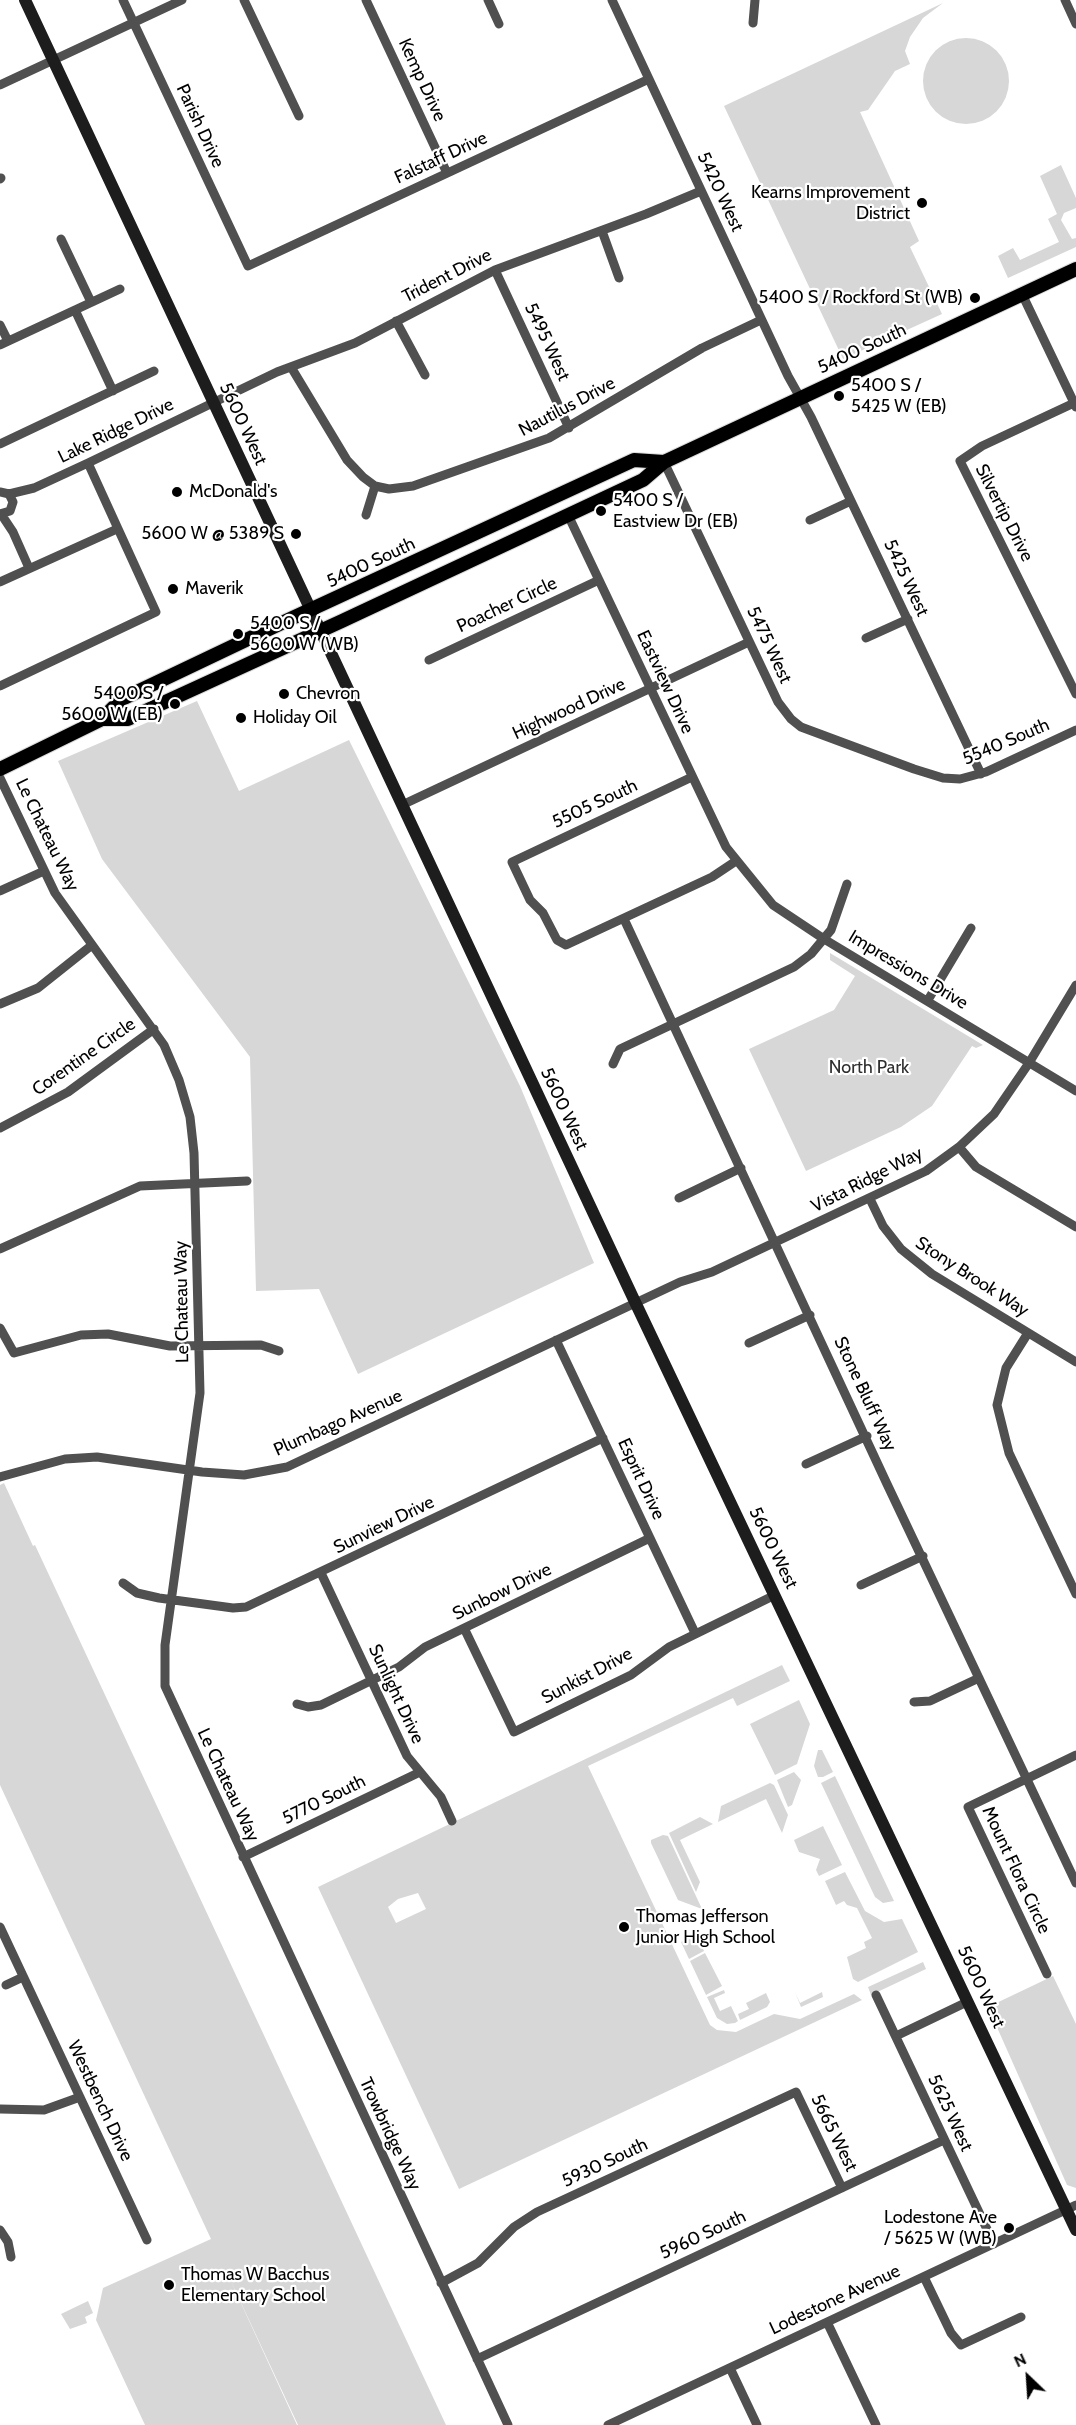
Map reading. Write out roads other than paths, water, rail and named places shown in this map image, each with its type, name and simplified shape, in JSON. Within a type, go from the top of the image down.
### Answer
[{"type":"main road","name":"5600 West","points":[[24,0],[636,1304],[967,2002],[1071,2207],[1076,2230]]},
{"type":"main road","name":"5400 South","points":[[102,719],[128,719],[321,630],[643,480],[663,462],[1076,269]]},
{"type":"main road","name":"5400 South","points":[[0,769],[102,719],[122,699],[634,460],[663,462]]},
{"type":"street","name":"Parish Drive","points":[[123,0],[248,266]]},
{"type":"street","points":[[0,85],[183,0]]},
{"type":"street","points":[[244,0],[299,116]]},
{"type":"street","name":"Kemp Drive","points":[[366,0],[447,173]]},
{"type":"street","points":[[488,0],[499,24]]},
{"type":"street","name":"5420 West","points":[[612,0],[761,320],[800,398]]},
{"type":"street","points":[[753,23],[754,0]]},
{"type":"street","points":[[1065,0],[1076,24]]},
{"type":"street","name":"Falstaff Drive","points":[[248,266],[649,79]]},
{"type":"street","name":"Trident Drive","points":[[213,403],[291,367],[355,343],[495,270],[602,231],[701,190]]},
{"type":"street","points":[[602,231],[619,278]]},
{"type":"street","points":[[61,239],[91,302]]},
{"type":"street","name":"5495 West","points":[[495,270],[569,428]]},
{"type":"street","points":[[0,325],[4,343],[120,289]]},
{"type":"street","points":[[1022,294],[1075,405]]},
{"type":"street","points":[[75,310],[113,391]]},
{"type":"street","name":"Nautilus Drive","points":[[375,486],[389,489],[413,486],[525,448],[569,428],[702,348],[761,320]]},
{"type":"street","points":[[396,321],[425,375]]},
{"type":"street","points":[[291,367],[354,469],[375,486],[366,515]]},
{"type":"street","points":[[0,444],[154,371]]},
{"type":"street","name":"5425 West","points":[[800,398],[981,774]]},
{"type":"street","name":"Lake Ridge Drive","points":[[4,501],[213,403]]},
{"type":"street","name":"Silvertip Drive","points":[[1075,405],[982,446],[960,461],[970,485],[1054,645],[1076,694]]},
{"type":"street","name":"5475 West","points":[[663,462],[778,702],[791,719],[801,727],[914,769]]},
{"type":"street","points":[[0,686],[156,612],[88,463]]},
{"type":"street","points":[[4,501],[29,568]]},
{"type":"street","points":[[810,520],[851,501]]},
{"type":"street","name":"Eastview Drive","points":[[568,515],[692,777],[726,847],[736,861]]},
{"type":"street","points":[[0,582],[117,529]]},
{"type":"street","name":"Poacher Circle","points":[[429,660],[599,580]]},
{"type":"street","points":[[866,638],[908,619]]},
{"type":"street","name":"Highwood Drive","points":[[402,805],[749,642]]},
{"type":"street","name":"5540 South","points":[[914,769],[943,778],[960,779],[981,774],[1076,730]]},
{"type":"street","name":"5505 South","points":[[624,919],[566,945],[557,940],[543,913],[530,900],[512,862],[692,777]]},
{"type":"street","name":"Le Chateau Way","points":[[0,778],[44,871],[66,910],[154,1029],[171,1061],[185,1099],[192,1135],[195,1183],[200,1394],[163,1664],[165,1686],[243,1857]]},
{"type":"street","points":[[624,919],[712,877],[736,861]]},
{"type":"street","name":"Impressions Drive","points":[[736,861],[773,905],[824,939],[1076,1091]]},
{"type":"street","points":[[0,891],[44,871]]},
{"type":"street","points":[[613,1064],[620,1049],[794,967],[812,954],[831,930],[847,884]]},
{"type":"street","name":"Stone Bluff Way","points":[[624,919],[1076,1883]]},
{"type":"street","points":[[928,1000],[971,928]]},
{"type":"street","points":[[0,1004],[38,988],[92,945]]},
{"type":"street","name":"Vista Ridge Way","points":[[636,1304],[870,1199],[926,1171],[959,1147],[994,1113],[1029,1063],[1076,985]]},
{"type":"street","name":"Corentine Circle","points":[[0,1128],[68,1092],[154,1029]]},
{"type":"street","points":[[959,1147],[976,1167],[1076,1227]]},
{"type":"street","points":[[679,1198],[741,1168]]},
{"type":"street","points":[[0,1249],[140,1186],[247,1181]]},
{"type":"street","name":"Stony Brook Way","points":[[870,1199],[884,1226],[901,1249],[932,1274],[1076,1362]]},
{"type":"street","name":"Plumbago Avenue","points":[[0,1477],[65,1459],[97,1457],[191,1471],[244,1474],[287,1467],[636,1304]]},
{"type":"street","points":[[749,1343],[810,1315]]},
{"type":"street","points":[[0,1328],[14,1353],[81,1335],[108,1334],[170,1346],[261,1345],[279,1351]]},
{"type":"street","points":[[1028,1333],[1006,1368],[997,1405],[1009,1453],[1076,1594]]},
{"type":"street","name":"Esprit Drive","points":[[556,1340],[696,1633]]},
{"type":"street","points":[[806,1464],[867,1436]]},
{"type":"street","name":"Sunview Drive","points":[[123,1583],[137,1593],[172,1600],[233,1608],[246,1607],[321,1574],[603,1437]]},
{"type":"street","name":"Sunbow Drive","points":[[297,1704],[308,1707],[321,1705],[399,1668],[425,1647],[650,1538]]},
{"type":"street","points":[[861,1585],[923,1556]]},
{"type":"street","name":"Sunlight Drive","points":[[321,1574],[407,1756],[418,1773],[441,1797],[452,1821]]},
{"type":"street","name":"Sunkist Drive","points":[[464,1628],[514,1732],[631,1675],[669,1647],[775,1595]]},
{"type":"street","points":[[914,1702],[930,1701],[979,1678]]},
{"type":"street","points":[[1027,1779],[1076,1755]]},
{"type":"street","name":"5770 South","points":[[243,1857],[418,1773]]},
{"type":"street","name":"Mount Flora Circle","points":[[1027,1779],[968,1807],[1047,1974]]},
{"type":"street","name":"Trowbridge Way","points":[[243,1857],[508,2425]]},
{"type":"street","name":"Westbench Drive","points":[[0,1927],[147,2240]]},
{"type":"street","points":[[6,1985],[23,1977]]},
{"type":"street","name":"5625 West","points":[[876,1995],[994,2244]]},
{"type":"street","points":[[896,2036],[967,2002]]},
{"type":"street","name":"5930 South","points":[[441,2283],[478,2263],[508,2231],[537,2212],[796,2092]]},
{"type":"street","name":"5665 West","points":[[796,2092],[842,2188]]},
{"type":"street","points":[[0,2109],[44,2110],[80,2097]]},
{"type":"street","name":"5960 South","points":[[477,2359],[944,2140]]},
{"type":"street","name":"Lodestone Avenue","points":[[608,2425],[1071,2207]]},
{"type":"street","points":[[0,2230],[8,2242],[11,2257]]},
{"type":"street","points":[[924,2277],[951,2333],[961,2345],[1021,2317]]},
{"type":"street","points":[[827,2322],[876,2425]]},
{"type":"street","points":[[730,2368],[757,2425]]},
{"type":"place","name":"Kearns Improvement District","points":[[922,203]]},
{"type":"place","name":"5400 S / Rockford St (WB)","points":[[975,298]]},
{"type":"place","name":"5400 S / 5425 W (EB)","points":[[839,396]]},
{"type":"place","name":"McDonald's","points":[[177,492]]},
{"type":"place","name":"5400 S / Eastview Dr (EB)","points":[[601,511]]},
{"type":"place","name":"5600 W @ 5389 S","points":[[296,534]]},
{"type":"place","name":"Maverik","points":[[173,589]]},
{"type":"place","name":"5400 S / 5600 W (WB)","points":[[238,634]]},
{"type":"place","name":"Chevron","points":[[284,694]]},
{"type":"place","name":"5400 S / 5600 W (EB)","points":[[175,704]]},
{"type":"place","name":"Holiday Oil","points":[[241,718]]},
{"type":"place","name":"Thomas Jefferson Junior High School","points":[[624,1927]]},
{"type":"place","name":"Lodestone Ave / 5625 W (WB)","points":[[1009,2228]]},
{"type":"place","name":"Thomas W Bacchus Elementary School","points":[[169,2285]]},
{"type":"park label","name":"North Park","points":[[869,1068]]}]
